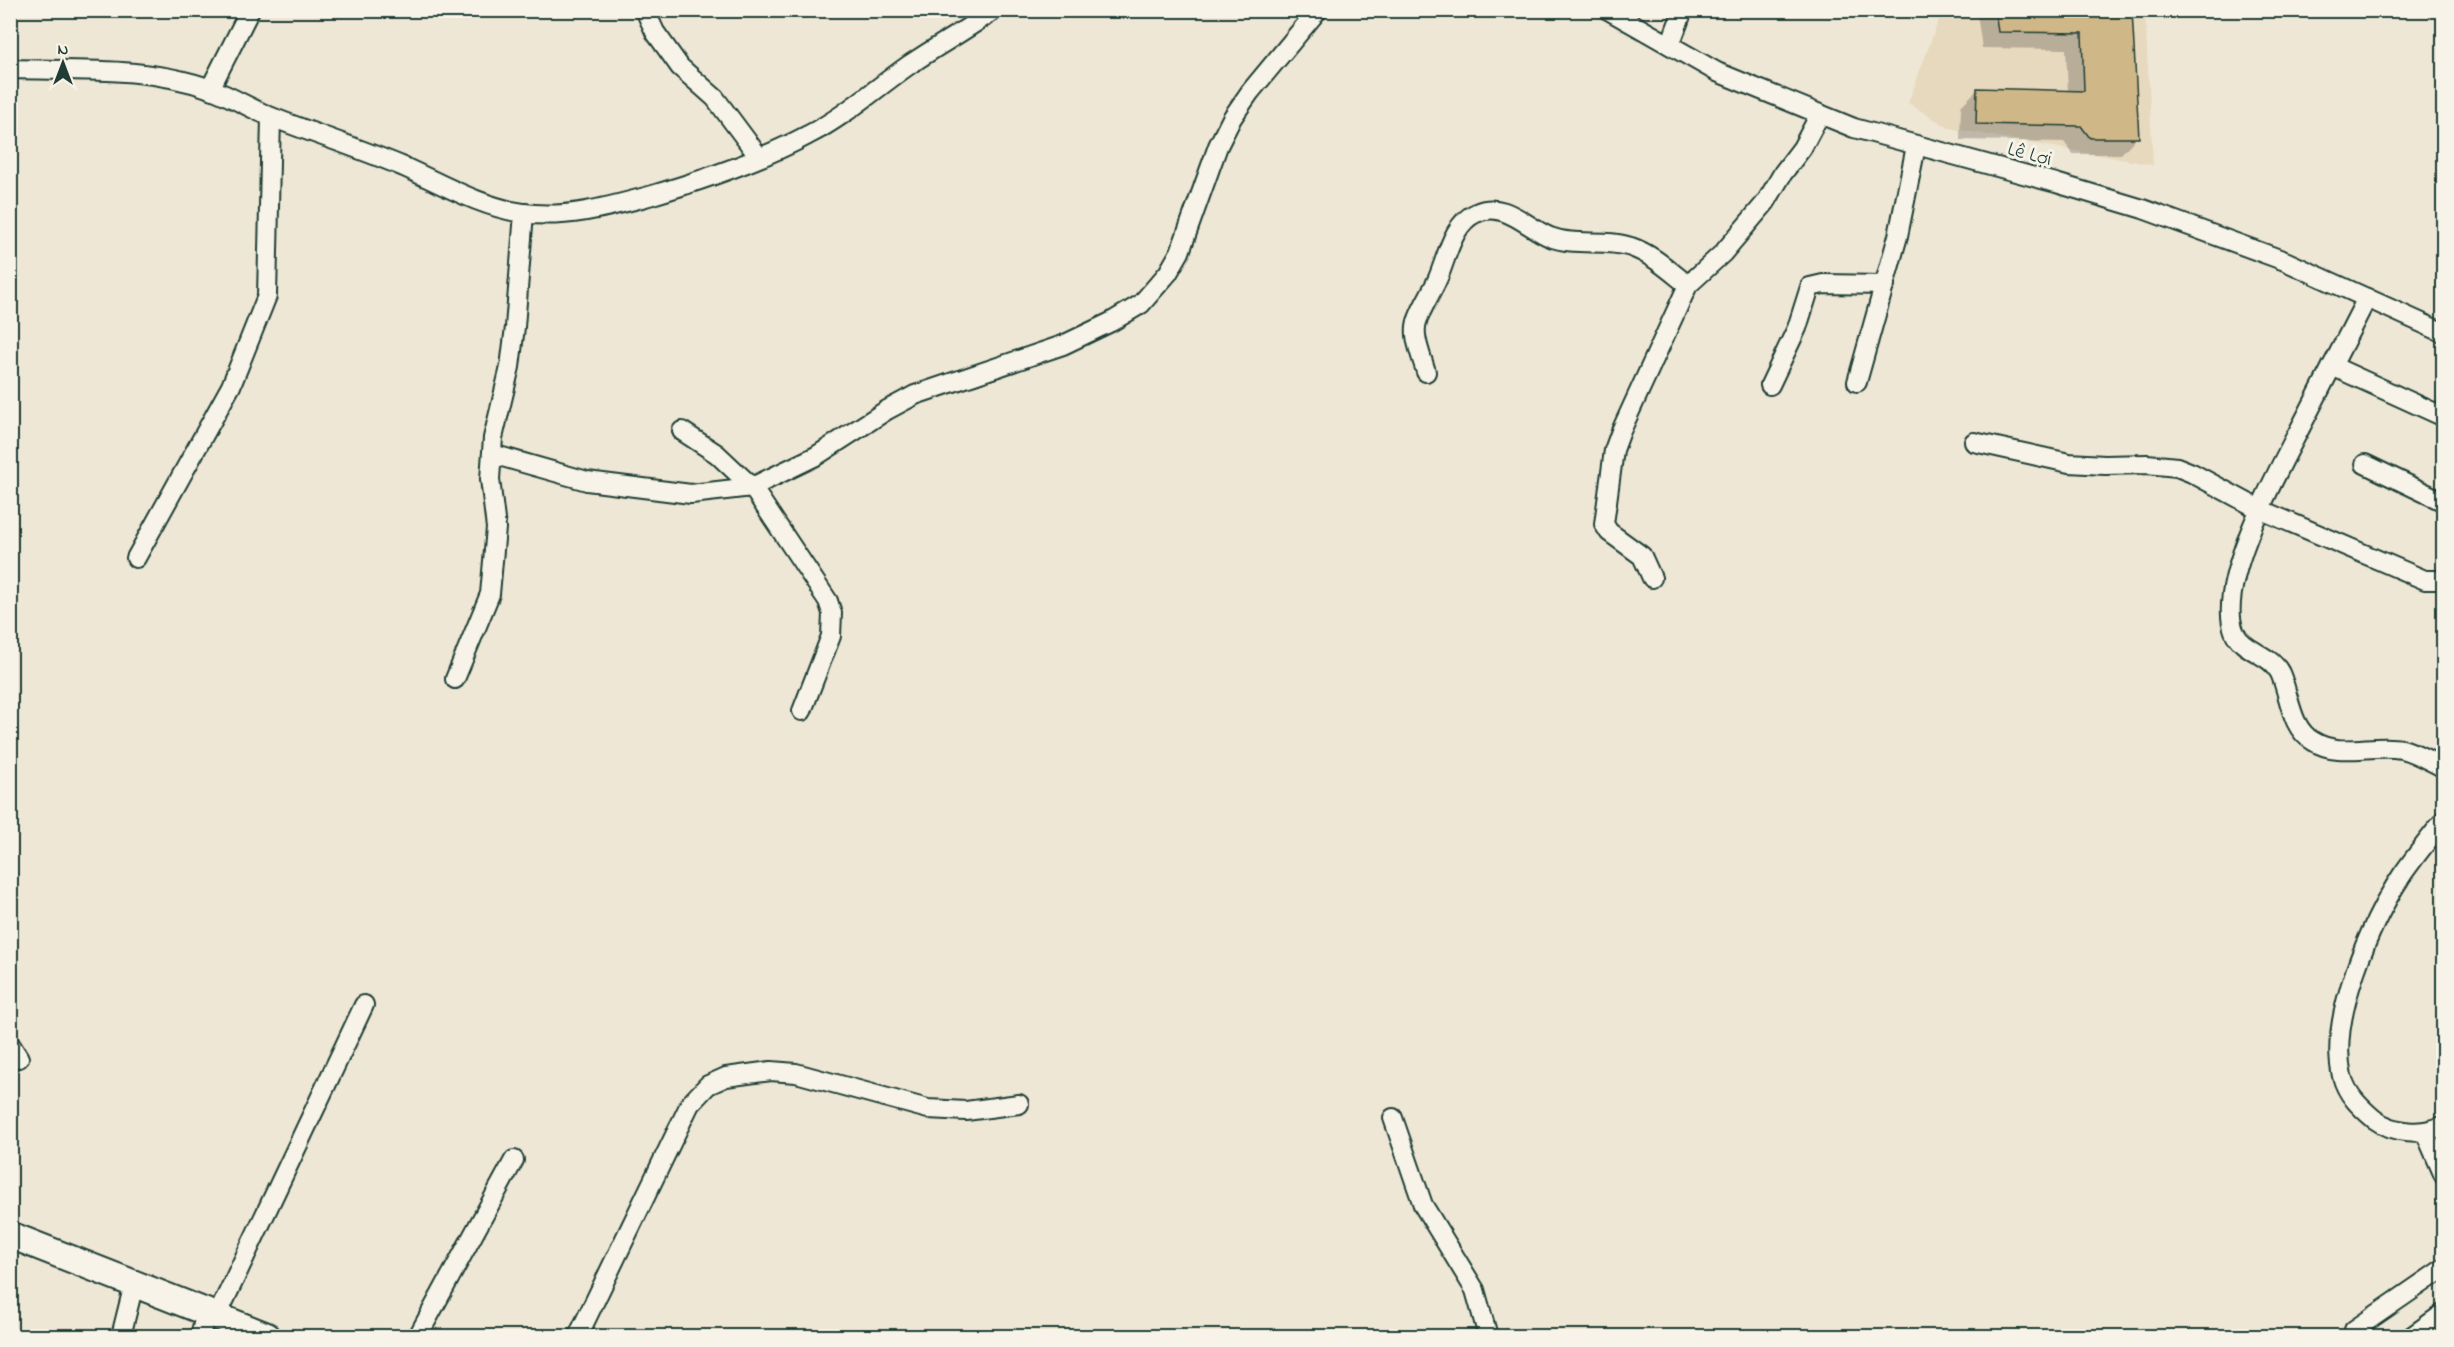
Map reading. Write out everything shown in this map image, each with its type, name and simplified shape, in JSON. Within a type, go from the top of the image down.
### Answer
[{"type":"main road","points":[[10,1235],[267,1336]]},
{"type":"street","points":[[210,88],[250,10]]},
{"type":"street","points":[[645,10],[655,32],[680,67],[715,98],[759,157]]},
{"type":"street","points":[[10,69],[134,73],[210,88],[272,117],[368,152],[487,204],[524,213],[556,214],[610,207],[724,173],[810,134],[994,10]]},
{"type":"street","points":[[492,454],[587,481],[691,494],[752,487],[816,456],[887,410],[915,395],[1064,345],[1112,322],[1141,304],[1168,273],[1180,252],[1218,146],[1232,118],[1250,92],[1318,10]]},
{"type":"street","name":"Lê Lợi","points":[[1608,10],[1717,72],[1854,128],[2143,209],[2255,250],[2444,333]]},
{"type":"street","points":[[1670,45],[1683,10]]},
{"type":"street","points":[[1652,578],[1642,556],[1609,532],[1604,519],[1617,441],[1688,285],[1723,253],[1766,202],[1783,173],[1802,148],[1820,114]]},
{"type":"street","points":[[136,558],[231,386],[267,296],[272,117]]},
{"type":"street","points":[[1857,382],[1898,236],[1917,146]]},
{"type":"street","points":[[1426,372],[1418,345],[1416,321],[1433,290],[1459,226],[1478,212],[1492,209],[1504,211],[1551,238],[1630,246],[1644,253],[1688,285]]},
{"type":"street","points":[[455,679],[490,594],[496,528],[491,502],[492,454],[515,327],[524,213]]},
{"type":"street","points":[[1770,385],[1797,328],[1810,287],[1823,284],[1885,285]]},
{"type":"street","points":[[2367,298],[2259,509],[2235,580],[2231,618],[2235,633],[2244,645],[2269,660],[2278,670],[2295,719],[2312,741],[2326,747],[2342,749],[2402,749],[2444,768]]},
{"type":"street","points":[[2332,366],[2444,417]]},
{"type":"street","points":[[682,431],[717,454],[752,487],[828,601],[832,613],[831,636],[802,711]]},
{"type":"street","points":[[1974,442],[2069,463],[2147,464],[2177,467],[2259,509],[2425,580],[2444,580]]},
{"type":"street","points":[[2365,464],[2444,502]]},
{"type":"street","points":[[2444,820],[2403,874],[2379,916],[2361,958],[2346,1003],[2340,1033],[2342,1076],[2360,1108],[2378,1121],[2395,1129],[2425,1132],[2444,1125]]},
{"type":"street","points":[[200,1336],[364,1005]]},
{"type":"street","points":[[578,1336],[690,1104],[708,1085],[726,1077],[771,1071],[796,1073],[928,1109],[966,1111],[1019,1104]]},
{"type":"street","points":[[1393,1118],[1423,1205],[1475,1290],[1488,1336]]},
{"type":"street","points":[[2425,1132],[2444,1176]]},
{"type":"street","points":[[418,1336],[514,1160]]},
{"type":"street","points":[[2354,1330],[2444,1268]]},
{"type":"street","points":[[121,1336],[134,1284]]},
{"type":"street","points":[[2412,1336],[2444,1313]]},
{"type":"shaded area","points":[[1942,11],[2145,11],[2153,165],[1949,128],[1908,103]]},
{"type":"building","points":[[1995,10],[2132,10],[2139,138],[2090,138],[2081,126],[1976,124],[1977,88],[2084,91],[2082,33],[1998,32]]}]
